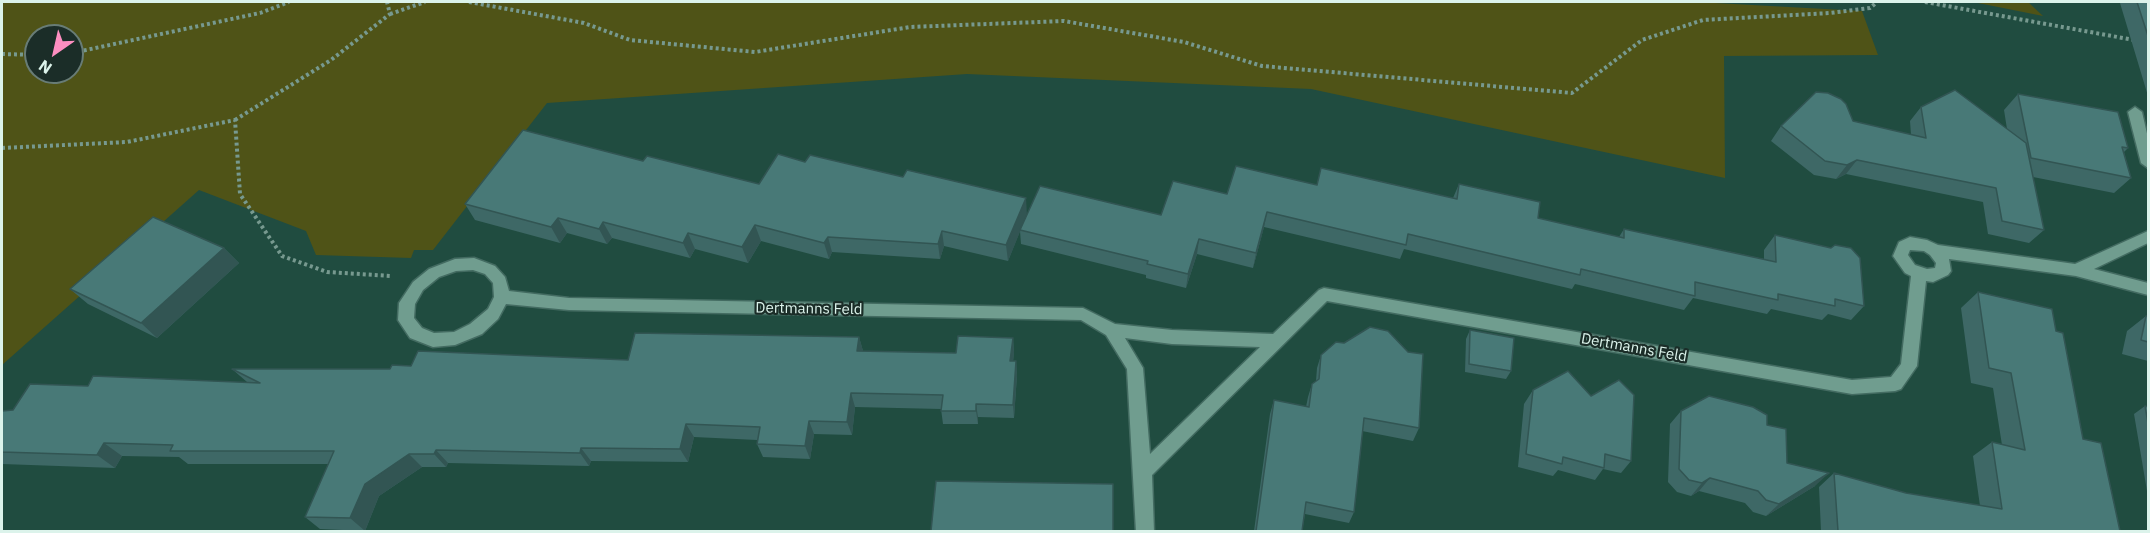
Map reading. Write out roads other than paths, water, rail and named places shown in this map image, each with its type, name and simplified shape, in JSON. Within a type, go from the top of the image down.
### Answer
[{"type":"street","points":[[2135,112],[2148,163]]},
{"type":"street","points":[[2076,270],[2148,237]]},
{"type":"street","points":[[1935,251],[1943,262],[1942,271],[1933,276],[1919,273],[1904,263],[1900,256],[1904,246],[1919,244],[1935,251],[2076,270],[2148,289]]},
{"type":"street","points":[[474,264],[490,270],[500,281],[502,297],[493,314],[476,329],[455,338],[433,340],[416,333],[406,320],[407,303],[418,286],[434,273],[454,265],[474,264]]},
{"type":"street","name":"Dertmanns Feld","points":[[1143,472],[1324,294],[1852,387],[1895,384],[1909,366],[1919,273]]},
{"type":"street","name":"Dertmanns Feld","points":[[502,297],[569,304],[1083,314],[1112,330],[1172,337],[1278,341]]},
{"type":"street","points":[[1112,330],[1135,369],[1145,531]]}]
